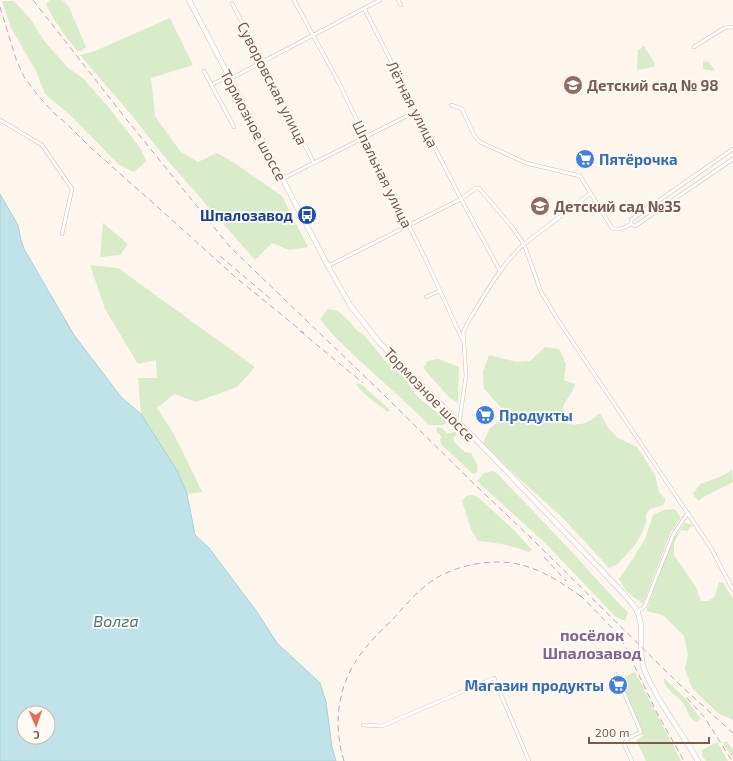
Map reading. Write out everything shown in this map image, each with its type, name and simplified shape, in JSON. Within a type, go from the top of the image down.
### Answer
[{"type":"street","name":"Тормозное шоссе","points":[[189,0],[328,266],[350,305],[369,331],[624,594],[637,612],[640,621],[642,662],[645,670],[658,696],[698,761]]},
{"type":"street","name":"Шпальная улица","points":[[294,0],[339,84],[425,258],[464,343],[466,376],[459,424]]},
{"type":"street","points":[[211,85],[262,62],[380,0]]},
{"type":"street","points":[[398,0],[401,6]]},
{"type":"street","name":"Суворовская улица","points":[[232,3],[314,163]]},
{"type":"street","name":"Лётная улица","points":[[364,8],[461,199],[500,271]]},
{"type":"street","points":[[694,48],[724,28],[733,27]]},
{"type":"street","points":[[204,72],[234,127]]},
{"type":"street","points":[[451,105],[461,108],[474,135],[480,142],[526,163],[580,176],[612,228],[617,229],[631,224],[635,226],[733,159]]},
{"type":"street","points":[[282,178],[417,111]]},
{"type":"street","points":[[0,120],[42,145],[72,189],[62,234]]},
{"type":"street","points":[[631,224],[631,220],[733,149]]},
{"type":"street","points":[[328,266],[461,199],[476,188],[479,188],[512,227],[524,244],[541,292],[711,548],[733,590]]},
{"type":"street","points":[[464,343],[463,334],[467,324],[500,271],[514,253],[591,193]]},
{"type":"street","points":[[426,296],[439,291]]},
{"type":"street","points":[[637,612],[645,606],[674,533],[688,513]]},
{"type":"street","points":[[616,674],[641,732],[628,738],[624,744],[632,761]]},
{"type":"street","points":[[363,725],[382,726],[494,678],[529,761]]},
{"type":"green space","points":[[50,0],[62,0],[69,7],[86,47],[81,51],[77,51],[56,22],[46,4]]},
{"type":"green space","points":[[2,1],[14,1],[31,20],[45,42],[68,68],[83,78],[110,109],[141,149],[146,161],[134,172],[119,165],[69,114],[45,94],[36,71],[11,28]]},
{"type":"green space","points":[[170,18],[193,65],[151,78],[155,116],[180,151],[198,162],[217,153],[233,162],[282,196],[308,247],[289,250],[272,243],[255,260],[162,154],[134,118],[80,55],[95,51]]},
{"type":"green space","points":[[644,46],[655,64],[653,67],[637,70],[638,50]]},
{"type":"green space","points":[[703,61],[709,62],[715,71],[703,69]]},
{"type":"green space","points":[[103,223],[128,244],[120,255],[100,257]]},
{"type":"green space","points":[[90,265],[118,268],[255,367],[237,387],[196,402],[174,394],[157,408],[174,434],[202,492],[187,494],[178,472],[141,414],[138,378],[157,378],[156,360],[138,364],[105,309]]},
{"type":"green space","points":[[328,309],[338,311],[357,331],[363,334],[387,363],[401,373],[417,396],[445,419],[447,423],[442,425],[429,425],[344,346],[320,319]]},
{"type":"green space","points":[[545,347],[559,349],[566,364],[564,380],[575,384],[563,406],[565,423],[576,425],[584,423],[600,413],[609,429],[618,438],[637,447],[655,475],[659,492],[666,500],[663,505],[650,509],[646,514],[646,522],[642,533],[635,545],[618,564],[609,568],[563,518],[513,473],[483,443],[490,428],[508,415],[484,389],[483,372],[489,355],[517,362],[530,361]]},
{"type":"green space","points":[[438,359],[459,367],[458,403],[450,398],[423,368],[428,361]]},
{"type":"green space","points":[[358,383],[390,410],[388,412],[366,395],[356,384]]},
{"type":"green space","points":[[438,427],[443,429],[447,434],[457,431],[457,434],[453,438],[454,442],[465,452],[471,453],[478,466],[477,472],[473,474],[441,444],[440,439],[442,437],[436,429]]},
{"type":"green space","points":[[732,470],[733,482],[698,501],[693,494],[700,484],[720,477]]},
{"type":"green space","points":[[493,471],[499,475],[628,612],[625,621],[616,617],[544,542],[477,481],[484,473]]},
{"type":"green space","points":[[473,495],[478,497],[515,531],[532,550],[529,552],[491,542],[478,541],[471,529],[462,501],[466,496]]},
{"type":"green space","points":[[675,509],[681,518],[671,532],[643,604],[627,592],[619,579],[645,539],[653,515],[664,510]]},
{"type":"green space","points":[[685,523],[693,525],[687,531],[681,530],[674,543],[674,555],[696,587],[701,601],[708,601],[715,596],[719,582],[723,583],[733,598],[733,720],[719,714],[692,688],[685,669],[688,654],[684,636],[663,615],[646,611],[671,542]]},
{"type":"green space","points":[[635,672],[681,761],[646,761],[636,740],[643,736],[621,681],[626,676]]},
{"type":"green space","points":[[664,678],[686,699],[701,719],[696,722],[689,715],[681,700],[666,686]]},
{"type":"green space","points":[[726,741],[733,749],[733,759],[723,743]]},
{"type":"green space","points":[[717,742],[728,761],[706,761],[702,755],[702,750]]},
{"type":"water","name":"Волга","points":[[0,194],[18,225],[24,249],[74,335],[121,397],[141,414],[178,472],[187,494],[195,535],[209,548],[257,612],[277,643],[320,683],[326,702],[332,747],[336,761],[0,761]]},
{"type":"railway","points":[[33,0],[123,115],[230,247],[528,535],[680,685],[733,733]]},
{"type":"railway","points":[[0,7],[16,59],[24,77],[40,98],[90,147],[234,276],[304,333]]},
{"type":"railway","points":[[220,256],[273,301]]},
{"type":"railway","points":[[300,331],[363,383]]},
{"type":"railway","points":[[544,557],[566,581]]},
{"type":"railway","points":[[344,761],[340,747],[338,717],[343,689],[348,675],[355,662],[370,642],[416,594],[433,580],[450,571],[469,565],[488,562],[510,563],[533,568],[553,578],[583,598]]},
{"type":"railway","points":[[580,595],[617,633],[625,646],[657,713],[684,761]]},
{"type":"railway","points":[[687,698],[705,718],[732,761]]},
{"type":"place","name":"Детский сад № 98","points":[[573,85]]},
{"type":"place","name":"Пятёрочка","points":[[585,159]]},
{"type":"place","name":"Детский сад №35","points":[[540,206]]},
{"type":"place","name":"Шпалозавод","points":[[307,215]]},
{"type":"place","name":"Продукты","points":[[485,415]]},
{"type":"place","name":"Магазин продукты","points":[[618,685]]},
{"type":"district","name":"посёлок Шпалозавод","points":[[592,643]]}]
